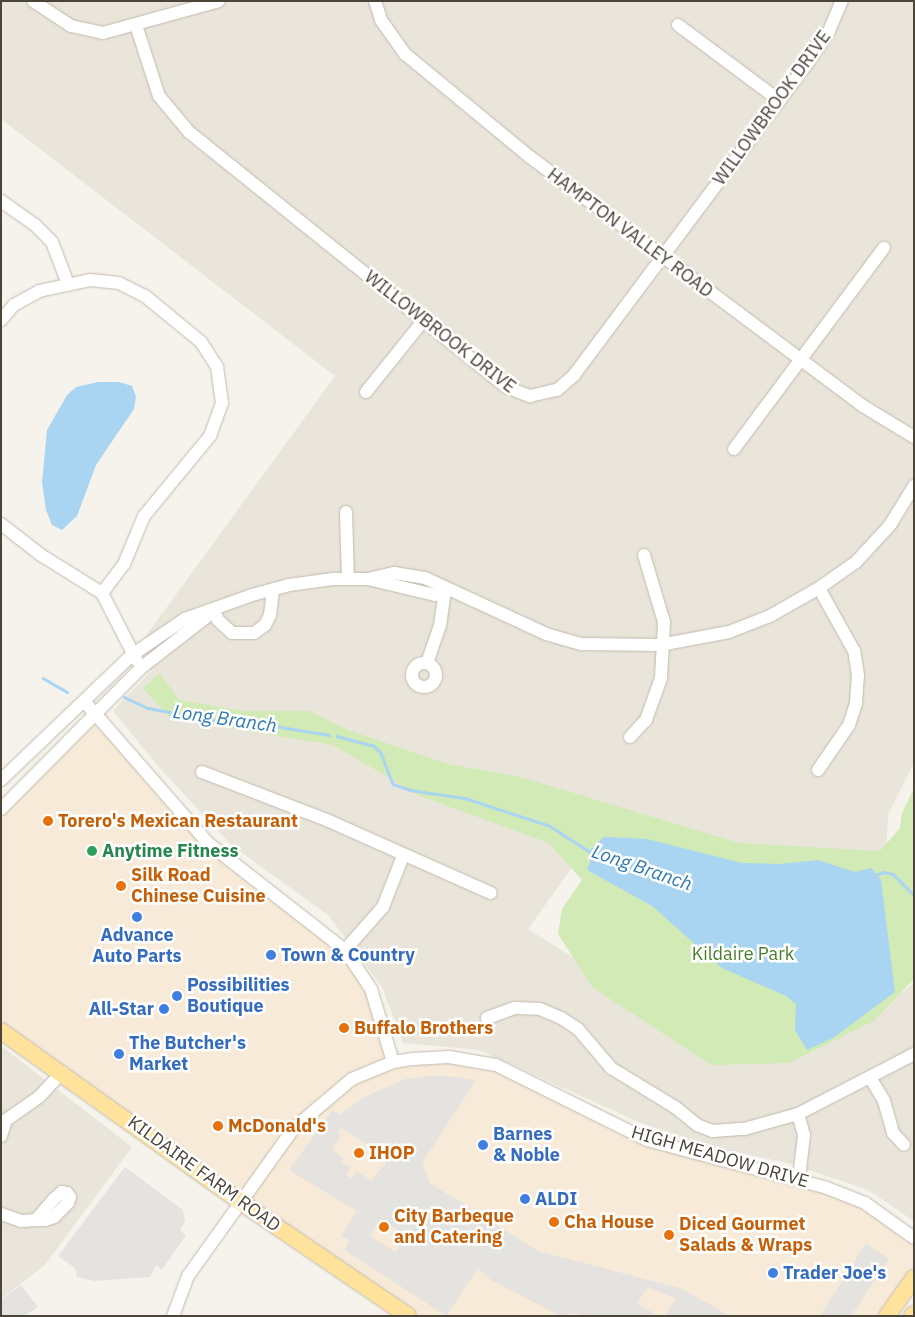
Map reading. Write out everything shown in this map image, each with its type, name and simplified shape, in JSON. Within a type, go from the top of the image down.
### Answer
[{"type":"main road","name":"KILDAIRE FARM ROAD","points":[[1,1031],[62,1072],[239,1201],[408,1316]]},
{"type":"main road","points":[[887,1316],[914,1278]]},
{"type":"street","points":[[33,1],[61,22],[82,30],[103,33],[219,1]]},
{"type":"street","name":"HAMPTON VALLEY ROAD","points":[[375,1],[386,30],[411,60],[530,157],[863,406],[914,437]]},
{"type":"street","name":"WILLOWBROOK DRIVE","points":[[136,25],[155,87],[177,121],[506,388],[530,396],[547,394],[566,385],[574,375],[780,101],[824,38],[842,1]]},
{"type":"street","points":[[678,25],[780,101]]},
{"type":"street","points":[[1,201],[35,225],[52,242],[68,284]]},
{"type":"street","points":[[734,450],[884,248]]},
{"type":"street","points":[[1,320],[23,299],[68,284],[109,280],[144,296],[201,342],[218,368],[222,386],[222,403],[210,436],[144,516],[124,564],[102,593]]},
{"type":"street","points":[[366,392],[423,321]]},
{"type":"street","points":[[1,780],[132,655],[185,619],[272,589],[348,578],[368,579],[382,573],[405,575],[425,578],[446,590],[570,642],[618,647],[660,645],[744,627],[819,588],[875,545],[914,486]]},
{"type":"street","points":[[346,512],[348,578]]},
{"type":"street","points":[[1,524],[41,555],[102,593],[132,655],[142,667]]},
{"type":"street","points":[[630,737],[646,720],[657,697],[661,678],[660,645],[664,622],[644,555]]},
{"type":"street","points":[[818,770],[849,725],[856,703],[858,675],[854,651],[819,588]]},
{"type":"street","points":[[214,610],[218,620],[232,634],[254,633],[265,625],[270,615],[272,589]]},
{"type":"street","points":[[427,663],[440,626],[446,590]]},
{"type":"street","points":[[1,809],[142,667],[214,610]]},
{"type":"street","points":[[84,701],[208,843],[345,950],[371,989],[393,1062]]},
{"type":"street","points":[[202,772],[320,817],[403,856],[490,893]]},
{"type":"street","points":[[345,950],[384,907],[403,856]]},
{"type":"street","points":[[487,1018],[515,1008],[540,1009],[556,1016],[578,1029],[611,1068],[675,1107],[697,1125],[713,1131],[744,1130],[798,1114],[870,1079],[914,1054]]},
{"type":"street","name":"HIGH MEADOW DRIVE","points":[[173,1316],[188,1276],[277,1148],[316,1107],[352,1079],[393,1062],[449,1057],[496,1065],[647,1140],[799,1179],[865,1204],[914,1238]]},
{"type":"street","points":[[1,1136],[4,1120],[39,1097],[62,1072]]},
{"type":"street","points":[[870,1079],[884,1101],[893,1133],[904,1145]]},
{"type":"street","points":[[798,1114],[804,1135],[799,1179]]},
{"type":"street","points":[[1,1214],[21,1221],[36,1220]]},
{"type":"shaded area","points":[[1,1],[914,1],[914,763],[888,815],[886,858],[578,859],[528,929],[718,1049],[778,1050],[902,992],[914,983],[914,1221],[868,1190],[788,1163],[704,1146],[634,1120],[479,1050],[403,1043],[382,987],[328,915],[230,844],[157,765],[113,711],[151,671],[140,644],[335,376],[1,119]]},
{"type":"shaded area","points":[[93,723],[124,754],[177,819],[227,867],[254,888],[258,883],[328,934],[371,989],[393,1062],[467,1059],[622,1129],[865,1203],[914,1238],[914,1278],[887,1316],[408,1316],[1,1030],[1,814]]},
{"type":"shaded area","points":[[1,1046],[132,1147],[45,1265],[1,1299]]},
{"type":"shaded area","points":[[440,1075],[476,1080],[422,1163],[430,1183],[538,1251],[683,1289],[729,1316],[665,1316],[676,1298],[648,1288],[637,1303],[658,1316],[583,1316],[576,1313],[560,1316],[491,1280],[478,1268],[446,1316],[345,1250],[349,1240],[341,1236],[357,1211],[289,1170],[332,1110],[339,1115],[366,1096],[405,1079]],"holes":[[[341,1128],[387,1157],[385,1164],[371,1181],[357,1171],[352,1179],[346,1175],[350,1167],[341,1162],[343,1158],[332,1150],[341,1135],[338,1133]],[[380,1219],[406,1236],[395,1252],[370,1236]]]},
{"type":"shaded area","points":[[125,1167],[183,1210],[185,1221],[180,1230],[186,1235],[162,1270],[156,1265],[150,1277],[94,1281],[77,1277],[75,1268],[58,1256]]},
{"type":"shaded area","points":[[866,1243],[889,1259],[851,1316],[820,1316]]},
{"type":"shaded area","points":[[21,1285],[38,1307],[25,1316],[1,1316],[1,1300]]},
{"type":"green space","name":"Kildaire Park","points":[[160,673],[179,700],[244,711],[310,711],[348,730],[448,764],[517,776],[739,843],[880,851],[900,828],[902,813],[914,788],[914,979],[874,1021],[789,1063],[711,1065],[592,987],[558,934],[562,909],[582,880],[549,843],[420,796],[333,745],[171,719],[143,688]]},
{"type":"water","points":[[98,382],[119,382],[132,386],[136,397],[134,409],[96,465],[77,516],[62,530],[52,525],[46,510],[42,482],[47,430],[67,395],[76,387]]},
{"type":"water","points":[[604,837],[647,839],[742,863],[780,864],[818,860],[855,872],[871,868],[881,880],[895,992],[833,1038],[807,1050],[795,1030],[796,1004],[786,996],[722,968],[652,906],[587,870],[590,863],[589,851]]},
{"type":"waterway","name":"Long Branch","points":[[43,678],[67,692]]},
{"type":"waterway","name":"Long Branch","points":[[124,697],[148,708],[212,720],[256,723],[329,735]]},
{"type":"waterway","name":"Long Branch","points":[[337,736],[374,746],[381,753],[393,784],[410,790],[465,798],[550,826],[590,852]]},
{"type":"waterway","name":"Long Branch","points":[[875,875],[884,872],[893,874],[914,895]]},
{"type":"place","name":"Torero's Mexican Restaurant","points":[[48,821]]},
{"type":"place","name":"Anytime Fitness","points":[[92,851]]},
{"type":"place","name":"Silk Road Chinese Cuisine","points":[[121,886]]},
{"type":"place","name":"Advance Auto Parts","points":[[137,917]]},
{"type":"place","name":"Town & Country","points":[[271,955]]},
{"type":"place","name":"Possibilities Boutique","points":[[177,996]]},
{"type":"place","name":"All-Star","points":[[164,1009]]},
{"type":"place","name":"Buffalo Brothers","points":[[344,1028]]},
{"type":"place","name":"The Butcher's Market","points":[[119,1054]]},
{"type":"place","name":"McDonald's","points":[[218,1126]]},
{"type":"place","name":"Barnes & Noble","points":[[483,1145]]},
{"type":"place","name":"IHOP","points":[[359,1153]]},
{"type":"place","name":"ALDI","points":[[525,1199]]},
{"type":"place","name":"Cha House","points":[[554,1222]]},
{"type":"place","name":"City Barbeque and Catering","points":[[384,1227]]},
{"type":"place","name":"Diced Gourmet Salads & Wraps","points":[[669,1235]]},
{"type":"place","name":"Trader Joe's","points":[[773,1273]]}]
